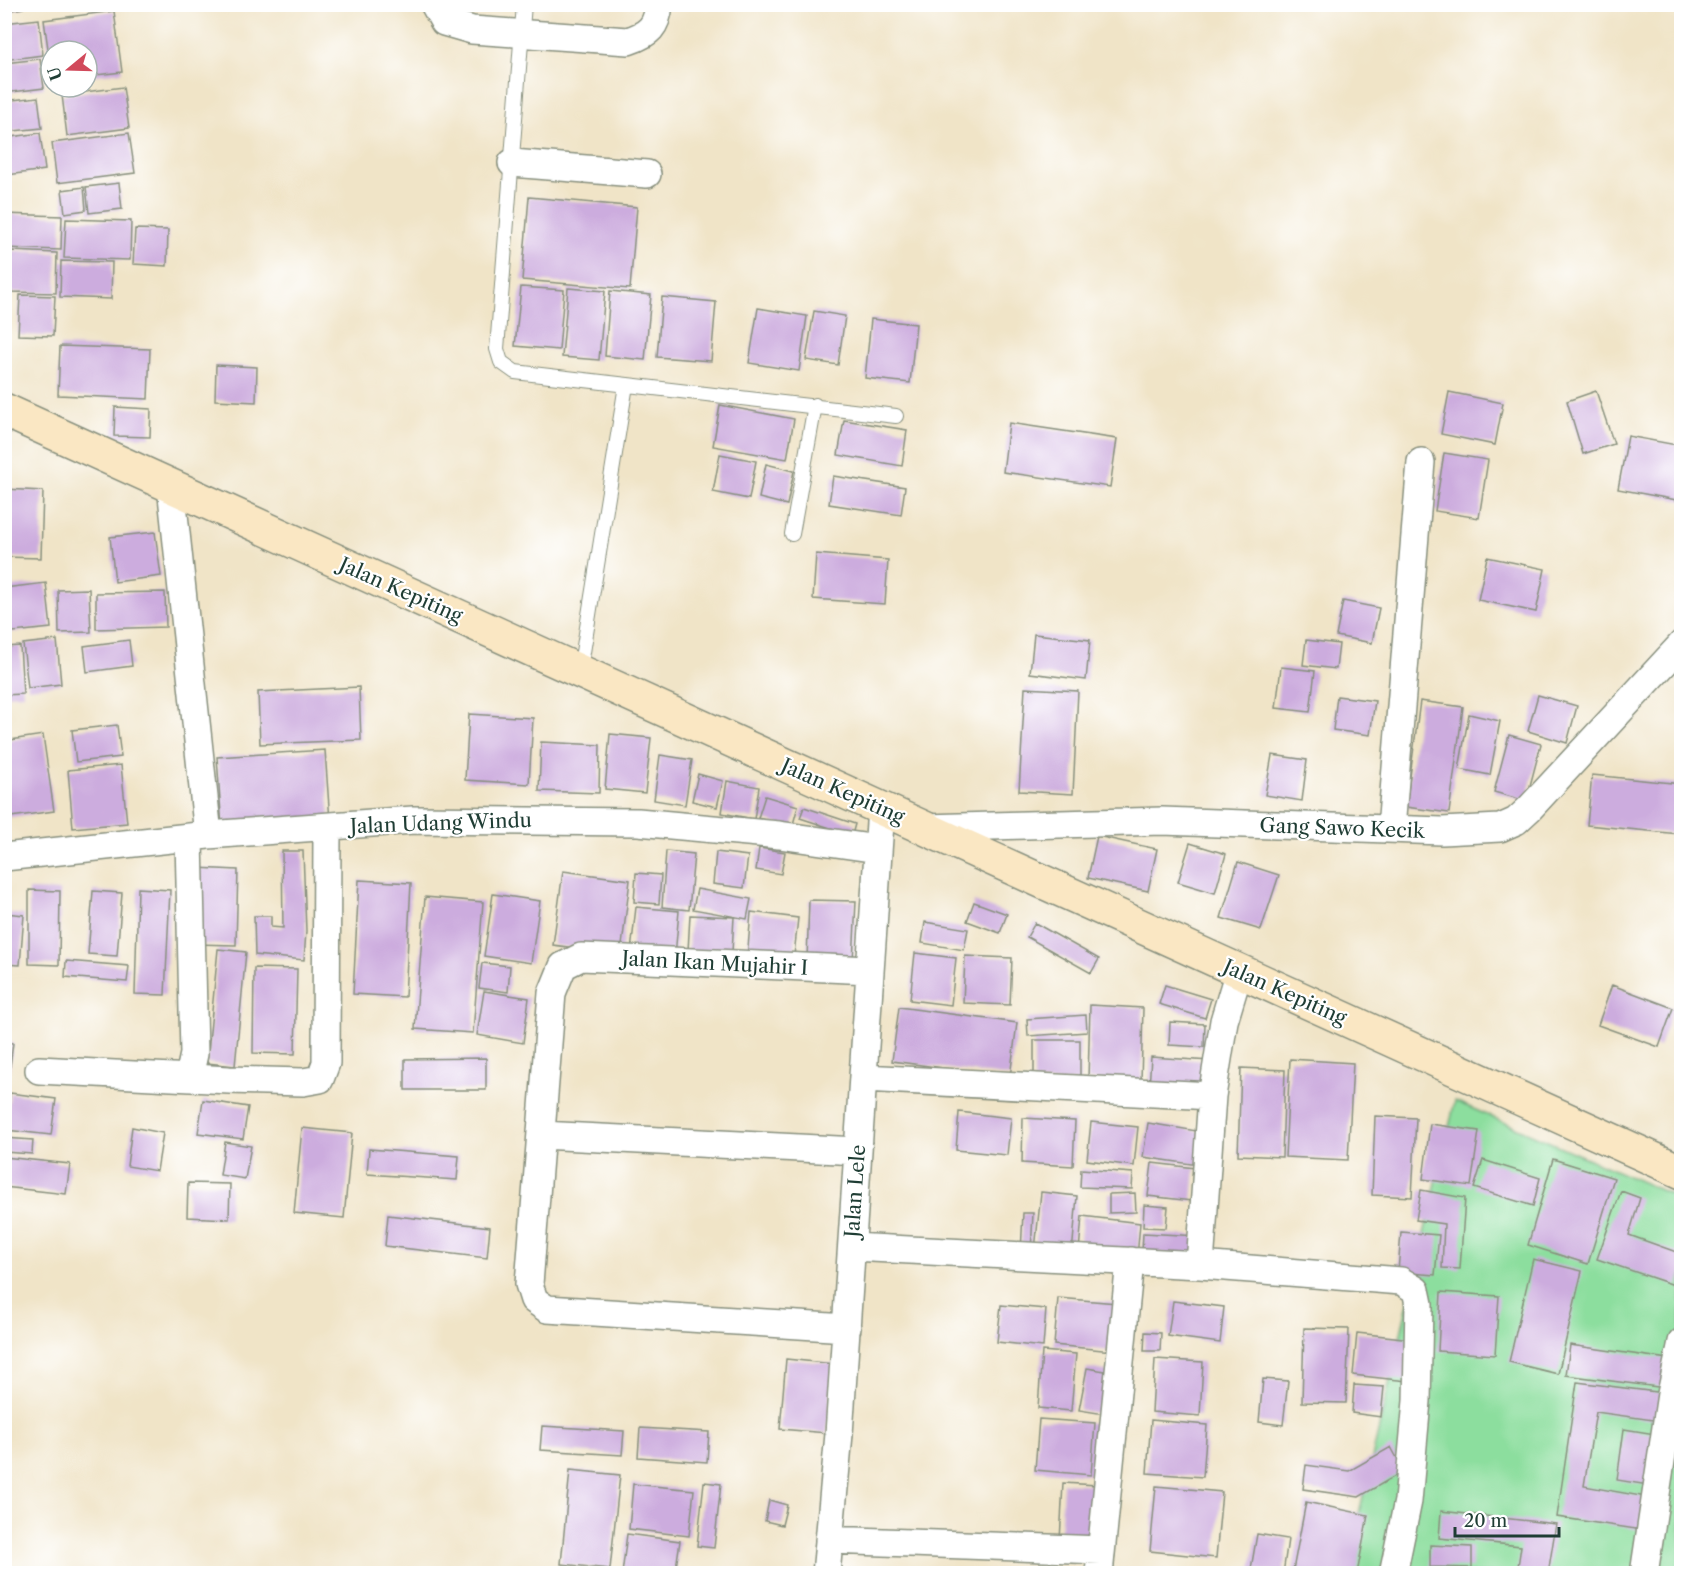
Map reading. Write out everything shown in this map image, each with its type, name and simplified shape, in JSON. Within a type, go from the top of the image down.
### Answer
[{"type":"main road","name":"Jalan Kepiting","points":[[4,410],[1682,1172]]},
{"type":"street","points":[[434,4],[444,22],[472,30],[628,40],[645,35],[658,19],[659,4]]},
{"type":"street","points":[[512,163],[647,174]]},
{"type":"street","points":[[1391,830],[1421,462]]},
{"type":"street","points":[[171,486],[198,837],[194,1054],[189,1077]]},
{"type":"street","name":"Gang Sawo Kecik","points":[[924,828],[1162,821],[1391,830],[1442,831],[1500,828],[1516,821],[1682,644]]},
{"type":"street","name":"Jalan Lele","points":[[825,1574],[847,1328],[880,808]]},
{"type":"street","name":"Jalan Udang Windu","points":[[4,856],[198,837],[413,820],[638,822],[779,835],[878,849]]},
{"type":"street","points":[[39,1070],[229,1080],[303,1082],[320,1079],[326,1063],[327,826]]},
{"type":"street","name":"Jalan Ikan Mujahir I","points":[[541,1135],[552,993],[563,966],[580,957],[870,969]]},
{"type":"street","points":[[1200,1265],[1212,1096],[1224,1021],[1239,971]]},
{"type":"street","points":[[863,1078],[1212,1096]]},
{"type":"street","points":[[847,1328],[547,1309],[534,1300],[529,1284],[541,1135],[858,1151]]},
{"type":"street","points":[[852,1247],[1200,1265],[1401,1281],[1416,1290],[1419,1304],[1416,1412],[1408,1501],[1393,1574]]},
{"type":"street","points":[[829,1540],[1100,1562],[1130,1261]]},
{"type":"street","points":[[1644,1574],[1671,1394],[1682,1342]]},
{"type":"lane","points":[[524,4],[497,349],[501,362],[515,372],[896,416]]},
{"type":"lane","points":[[580,671],[626,385]]},
{"type":"lane","points":[[792,534],[815,405]]},
{"type":"green space","points":[[1455,1101],[1681,1199],[1681,1573],[1345,1574]]},
{"type":"building","points":[[4,4],[23,4],[23,8],[4,11]]},
{"type":"building","points":[[92,4],[117,4],[117,6],[92,9]]},
{"type":"building","points":[[114,11],[122,72],[99,75],[99,39],[47,39],[44,20]]},
{"type":"building","points":[[39,19],[41,39],[39,39],[39,56],[4,60],[4,23]]},
{"type":"building","points":[[39,59],[39,89],[4,93],[4,63]]},
{"type":"building","points":[[123,87],[129,128],[67,136],[62,99],[99,99],[99,90]]},
{"type":"building","points":[[38,97],[42,128],[4,132],[4,101]]},
{"type":"building","points":[[40,133],[45,170],[7,175],[4,138]]},
{"type":"building","points":[[129,133],[135,173],[57,183],[52,143]]},
{"type":"building","points":[[119,183],[122,209],[89,213],[86,187]]},
{"type":"building","points":[[84,187],[86,210],[65,213],[62,190]]},
{"type":"building","points":[[529,197],[637,207],[630,289],[522,280]]},
{"type":"building","points":[[4,214],[62,216],[61,250],[4,248]]},
{"type":"building","points":[[66,219],[131,221],[130,260],[64,258]]},
{"type":"building","points":[[135,229],[168,230],[167,266],[133,264]]},
{"type":"building","points":[[11,251],[57,253],[56,293],[10,292]]},
{"type":"building","points":[[61,261],[112,262],[111,299],[60,297]]},
{"type":"building","points":[[521,287],[564,290],[559,350],[515,346]]},
{"type":"building","points":[[568,288],[605,291],[599,360],[562,357]]},
{"type":"building","points":[[610,291],[651,295],[645,360],[605,356]]},
{"type":"building","points":[[20,295],[55,296],[53,336],[18,335]]},
{"type":"building","points":[[662,297],[716,302],[711,361],[657,357]]},
{"type":"building","points":[[758,308],[807,316],[799,371],[749,363]]},
{"type":"building","points":[[814,311],[845,316],[838,365],[806,360]]},
{"type":"building","points":[[871,319],[916,324],[910,383],[865,378]]},
{"type":"building","points":[[60,346],[150,349],[148,399],[58,395]]},
{"type":"building","points":[[216,365],[257,367],[256,402],[215,400]]},
{"type":"building","points":[[1596,391],[1614,444],[1583,454],[1567,401]]},
{"type":"building","points":[[1449,392],[1503,403],[1495,445],[1441,434]]},
{"type":"building","points":[[720,405],[794,419],[787,459],[713,446]]},
{"type":"building","points":[[115,407],[151,409],[150,437],[114,436]]},
{"type":"building","points":[[844,420],[907,430],[902,466],[838,455]]},
{"type":"building","points":[[1009,423],[1117,439],[1110,487],[1003,472]]},
{"type":"building","points":[[1628,436],[1682,446],[1682,501],[1618,489]]},
{"type":"building","points":[[1444,453],[1488,460],[1479,518],[1435,511]]},
{"type":"building","points":[[720,454],[756,461],[749,499],[713,492]]},
{"type":"building","points":[[766,464],[794,471],[787,505],[759,498]]},
{"type":"building","points":[[833,476],[905,487],[901,515],[829,504]]},
{"type":"building","points":[[4,489],[43,491],[41,558],[4,557]]},
{"type":"building","points":[[155,532],[161,576],[115,582],[110,537]]},
{"type":"building","points":[[816,554],[888,560],[885,604],[813,599]]},
{"type":"building","points":[[1487,557],[1545,569],[1536,612],[1478,600]]},
{"type":"building","points":[[46,583],[51,628],[4,633],[4,588]]},
{"type":"building","points":[[89,589],[91,632],[59,633],[58,590]]},
{"type":"building","points":[[165,592],[166,627],[96,629],[96,593]]},
{"type":"building","points":[[1343,601],[1379,608],[1372,643],[1336,636]]},
{"type":"building","points":[[1034,634],[1090,640],[1086,680],[1030,673]]},
{"type":"building","points":[[57,640],[61,684],[28,688],[23,644]]},
{"type":"building","points":[[129,640],[132,666],[87,672],[84,646]]},
{"type":"building","points":[[1306,640],[1339,644],[1336,669],[1303,665]]},
{"type":"building","points":[[20,646],[23,694],[4,695],[4,647]]},
{"type":"building","points":[[1281,667],[1315,671],[1310,712],[1276,708]]},
{"type":"building","points":[[359,687],[361,740],[260,744],[258,692]]},
{"type":"building","points":[[1025,688],[1078,691],[1073,794],[1019,791]]},
{"type":"building","points":[[1538,695],[1577,706],[1567,743],[1528,731]]},
{"type":"building","points":[[1337,696],[1375,701],[1370,735],[1333,730]]},
{"type":"building","points":[[1420,701],[1463,707],[1449,813],[1406,807]]},
{"type":"building","points":[[469,714],[533,718],[529,784],[465,780]]},
{"type":"building","points":[[1469,714],[1500,721],[1490,775],[1459,769]]},
{"type":"building","points":[[117,725],[121,757],[76,762],[72,730]]},
{"type":"building","points":[[610,734],[651,738],[645,793],[605,789]]},
{"type":"building","points":[[43,735],[54,811],[4,818],[4,741]]},
{"type":"building","points":[[1509,735],[1541,744],[1526,801],[1494,792]]},
{"type":"building","points":[[541,742],[600,745],[599,793],[539,791]]},
{"type":"building","points":[[325,750],[330,821],[222,828],[217,757]]},
{"type":"building","points":[[660,755],[692,760],[685,805],[654,800]]},
{"type":"building","points":[[1272,755],[1307,760],[1302,801],[1265,795]]},
{"type":"building","points":[[121,765],[127,823],[73,828],[68,770]]},
{"type":"building","points":[[698,774],[723,781],[717,807],[692,801]]},
{"type":"building","points":[[1592,775],[1682,784],[1679,834],[1587,825]]},
{"type":"building","points":[[727,781],[759,787],[754,819],[722,813]]},
{"type":"building","points":[[765,796],[798,806],[792,828],[758,818]]},
{"type":"building","points":[[804,807],[855,824],[852,835],[800,818]]},
{"type":"building","points":[[1097,836],[1157,849],[1148,891],[1088,878]]},
{"type":"building","points":[[1190,843],[1226,854],[1215,893],[1178,882]]},
{"type":"building","points":[[759,848],[785,852],[781,874],[756,870]]},
{"type":"building","points":[[282,851],[303,851],[306,931],[304,960],[255,955],[254,916],[271,916],[271,927],[283,928]]},
{"type":"building","points":[[666,851],[694,854],[689,910],[662,907]]},
{"type":"building","points":[[716,852],[748,856],[744,888],[713,884]]},
{"type":"building","points":[[1682,860],[1682,880],[1676,878]]},
{"type":"building","points":[[1238,862],[1279,875],[1261,930],[1221,918]]},
{"type":"building","points":[[196,868],[238,870],[236,945],[194,944]]},
{"type":"building","points":[[563,871],[630,880],[621,954],[553,945]]},
{"type":"building","points":[[636,873],[661,875],[659,904],[634,902]]},
{"type":"building","points":[[359,880],[411,883],[405,997],[353,994]]},
{"type":"building","points":[[138,888],[170,890],[165,995],[135,994]]},
{"type":"building","points":[[697,889],[751,899],[747,919],[693,909]]},
{"type":"building","points":[[29,890],[60,891],[59,965],[29,964]]},
{"type":"building","points":[[93,891],[122,893],[117,956],[88,954]]},
{"type":"building","points":[[493,894],[540,901],[531,963],[484,956]]},
{"type":"building","points":[[425,897],[483,902],[473,1033],[415,1029]]},
{"type":"building","points":[[809,900],[856,901],[853,962],[807,960]]},
{"type":"building","points":[[974,902],[1007,914],[1000,933],[967,921]]},
{"type":"building","points":[[636,907],[679,911],[675,956],[631,951]]},
{"type":"building","points":[[751,912],[798,918],[793,965],[747,960]]},
{"type":"building","points":[[5,913],[24,915],[20,965],[4,964]]},
{"type":"building","points":[[690,915],[734,917],[732,952],[688,951]]},
{"type":"building","points":[[925,922],[968,929],[964,950],[922,943]]},
{"type":"building","points":[[1035,923],[1099,959],[1091,973],[1027,937]]},
{"type":"building","points":[[218,949],[246,952],[235,1066],[207,1063]]},
{"type":"building","points":[[915,953],[956,958],[951,1005],[910,1000]]},
{"type":"building","points":[[965,956],[1012,958],[1010,1005],[963,1003]]},
{"type":"building","points":[[66,961],[129,966],[127,982],[65,977]]},
{"type":"building","points":[[482,963],[510,966],[508,992],[479,988]]},
{"type":"building","points":[[254,968],[297,969],[295,1054],[253,1053]]},
{"type":"building","points":[[4,972],[8,972],[8,1007],[4,1007]]},
{"type":"building","points":[[1165,985],[1211,999],[1205,1018],[1159,1004]]},
{"type":"building","points":[[1612,985],[1673,1008],[1659,1047],[1598,1025]]},
{"type":"building","points":[[484,991],[529,998],[523,1043],[477,1035]]},
{"type":"building","points":[[1090,1005],[1143,1008],[1141,1082],[1088,1080]]},
{"type":"building","points":[[899,1007],[1017,1023],[1010,1077],[892,1061]]},
{"type":"building","points":[[1086,1015],[1087,1032],[1028,1036],[1027,1019]]},
{"type":"building","points":[[1170,1022],[1205,1024],[1204,1047],[1169,1045]]},
{"type":"building","points":[[1034,1040],[1080,1040],[1080,1082],[1034,1082]]},
{"type":"building","points":[[4,1042],[13,1043],[9,1074],[4,1074]]},
{"type":"building","points":[[1151,1057],[1210,1061],[1208,1093],[1149,1088]]},
{"type":"building","points":[[486,1058],[486,1090],[405,1090],[405,1059]]},
{"type":"building","points":[[1290,1059],[1353,1063],[1348,1160],[1285,1157]]},
{"type":"building","points":[[1241,1068],[1285,1070],[1282,1157],[1238,1155]]},
{"type":"building","points":[[10,1093],[56,1099],[51,1135],[6,1130]]},
{"type":"building","points":[[203,1100],[248,1107],[243,1139],[198,1133]]},
{"type":"building","points":[[959,1112],[1011,1118],[1007,1155],[956,1150]]},
{"type":"building","points":[[1375,1116],[1416,1118],[1412,1197],[1372,1195]]},
{"type":"building","points":[[1023,1118],[1075,1121],[1073,1166],[1022,1163]]},
{"type":"building","points":[[1091,1122],[1138,1127],[1134,1166],[1087,1160]]},
{"type":"building","points":[[1148,1123],[1203,1132],[1198,1165],[1143,1157]]},
{"type":"building","points":[[1430,1124],[1479,1131],[1471,1186],[1423,1179]]},
{"type":"building","points":[[132,1127],[163,1133],[157,1171],[127,1166]]},
{"type":"building","points":[[302,1128],[352,1133],[344,1218],[294,1213]]},
{"type":"building","points":[[4,1138],[33,1140],[32,1154],[4,1152]]},
{"type":"building","points":[[225,1142],[251,1146],[245,1179],[220,1175]]},
{"type":"building","points":[[369,1149],[459,1156],[457,1180],[367,1174]]},
{"type":"building","points":[[4,1157],[70,1164],[66,1194],[4,1187]]},
{"type":"building","points":[[1553,1159],[1614,1178],[1588,1264],[1528,1245]]},
{"type":"building","points":[[1483,1160],[1540,1178],[1533,1206],[1474,1188]]},
{"type":"building","points":[[1152,1163],[1195,1168],[1192,1201],[1148,1196]]},
{"type":"building","points":[[1081,1169],[1133,1173],[1132,1189],[1080,1187]]},
{"type":"building","points":[[188,1183],[230,1184],[229,1219],[187,1217]]},
{"type":"building","points":[[1421,1190],[1465,1198],[1460,1269],[1442,1268],[1444,1224],[1416,1220]]},
{"type":"building","points":[[1621,1191],[1640,1198],[1629,1235],[1682,1254],[1682,1272],[1677,1286],[1597,1259]]},
{"type":"building","points":[[1041,1192],[1077,1196],[1072,1254],[1035,1250]]},
{"type":"building","points":[[1135,1193],[1136,1212],[1109,1213],[1109,1194]]},
{"type":"building","points":[[1144,1205],[1168,1207],[1166,1228],[1143,1227]]},
{"type":"building","points":[[1023,1213],[1033,1213],[1031,1252],[1021,1252]]},
{"type":"building","points":[[388,1215],[490,1227],[487,1258],[385,1246]]},
{"type":"building","points":[[1082,1216],[1140,1223],[1137,1258],[1079,1251]]},
{"type":"building","points":[[1401,1232],[1439,1235],[1435,1275],[1398,1272]]},
{"type":"building","points":[[1143,1233],[1199,1236],[1198,1256],[1142,1252]]},
{"type":"building","points":[[1533,1259],[1582,1271],[1558,1374],[1509,1362]]},
{"type":"building","points":[[1441,1292],[1499,1296],[1495,1355],[1438,1351]]},
{"type":"building","points":[[1058,1298],[1117,1303],[1112,1351],[1054,1345]]},
{"type":"building","points":[[1173,1301],[1224,1307],[1220,1343],[1168,1336]]},
{"type":"building","points":[[1001,1305],[1046,1309],[1043,1347],[997,1342]]},
{"type":"building","points":[[1304,1328],[1349,1329],[1346,1403],[1302,1402]]},
{"type":"building","points":[[1145,1332],[1161,1333],[1160,1351],[1144,1351]]},
{"type":"building","points":[[1357,1333],[1412,1339],[1407,1381],[1353,1375]]},
{"type":"building","points":[[1570,1345],[1668,1359],[1665,1388],[1566,1375]]},
{"type":"building","points":[[1042,1351],[1076,1354],[1071,1411],[1038,1408]]},
{"type":"building","points":[[786,1359],[834,1364],[827,1433],[780,1429]]},
{"type":"building","points":[[1155,1359],[1203,1362],[1200,1416],[1152,1412]]},
{"type":"building","points":[[1087,1368],[1111,1372],[1104,1414],[1079,1410]]},
{"type":"building","points":[[1263,1379],[1288,1381],[1283,1425],[1259,1422]]},
{"type":"building","points":[[1577,1382],[1664,1393],[1660,1421],[1596,1412],[1584,1486],[1647,1497],[1642,1530],[1557,1517]]},
{"type":"building","points":[[1354,1385],[1384,1387],[1381,1417],[1352,1413]]},
{"type":"building","points":[[1039,1419],[1095,1423],[1091,1475],[1035,1470]]},
{"type":"building","points":[[1151,1420],[1207,1425],[1203,1477],[1147,1473]]},
{"type":"building","points":[[542,1426],[624,1431],[622,1455],[540,1450]]},
{"type":"building","points":[[640,1428],[709,1432],[707,1462],[638,1457]]},
{"type":"building","points":[[1624,1429],[1662,1435],[1654,1486],[1617,1480]]},
{"type":"building","points":[[1391,1447],[1404,1471],[1359,1497],[1303,1489],[1306,1465],[1349,1471]]},
{"type":"building","points":[[570,1470],[620,1475],[610,1569],[561,1564]]},
{"type":"building","points":[[704,1482],[721,1484],[714,1548],[697,1546]]},
{"type":"building","points":[[1063,1483],[1097,1485],[1094,1543],[1060,1541]]},
{"type":"building","points":[[633,1484],[694,1490],[689,1536],[629,1529]]},
{"type":"building","points":[[1156,1486],[1222,1492],[1216,1558],[1150,1551]]},
{"type":"building","points":[[769,1500],[787,1505],[782,1525],[765,1521]]},
{"type":"building","points":[[1306,1502],[1368,1515],[1357,1574],[1311,1574],[1293,1570]]},
{"type":"building","points":[[1441,1511],[1556,1524],[1548,1574],[1517,1573],[1521,1546],[1439,1538]]},
{"type":"building","points":[[627,1534],[680,1541],[675,1574],[622,1574]]},
{"type":"building","points":[[1257,1534],[1288,1539],[1283,1574],[1251,1569]]},
{"type":"building","points":[[1430,1545],[1472,1547],[1472,1568],[1430,1567]]}]
